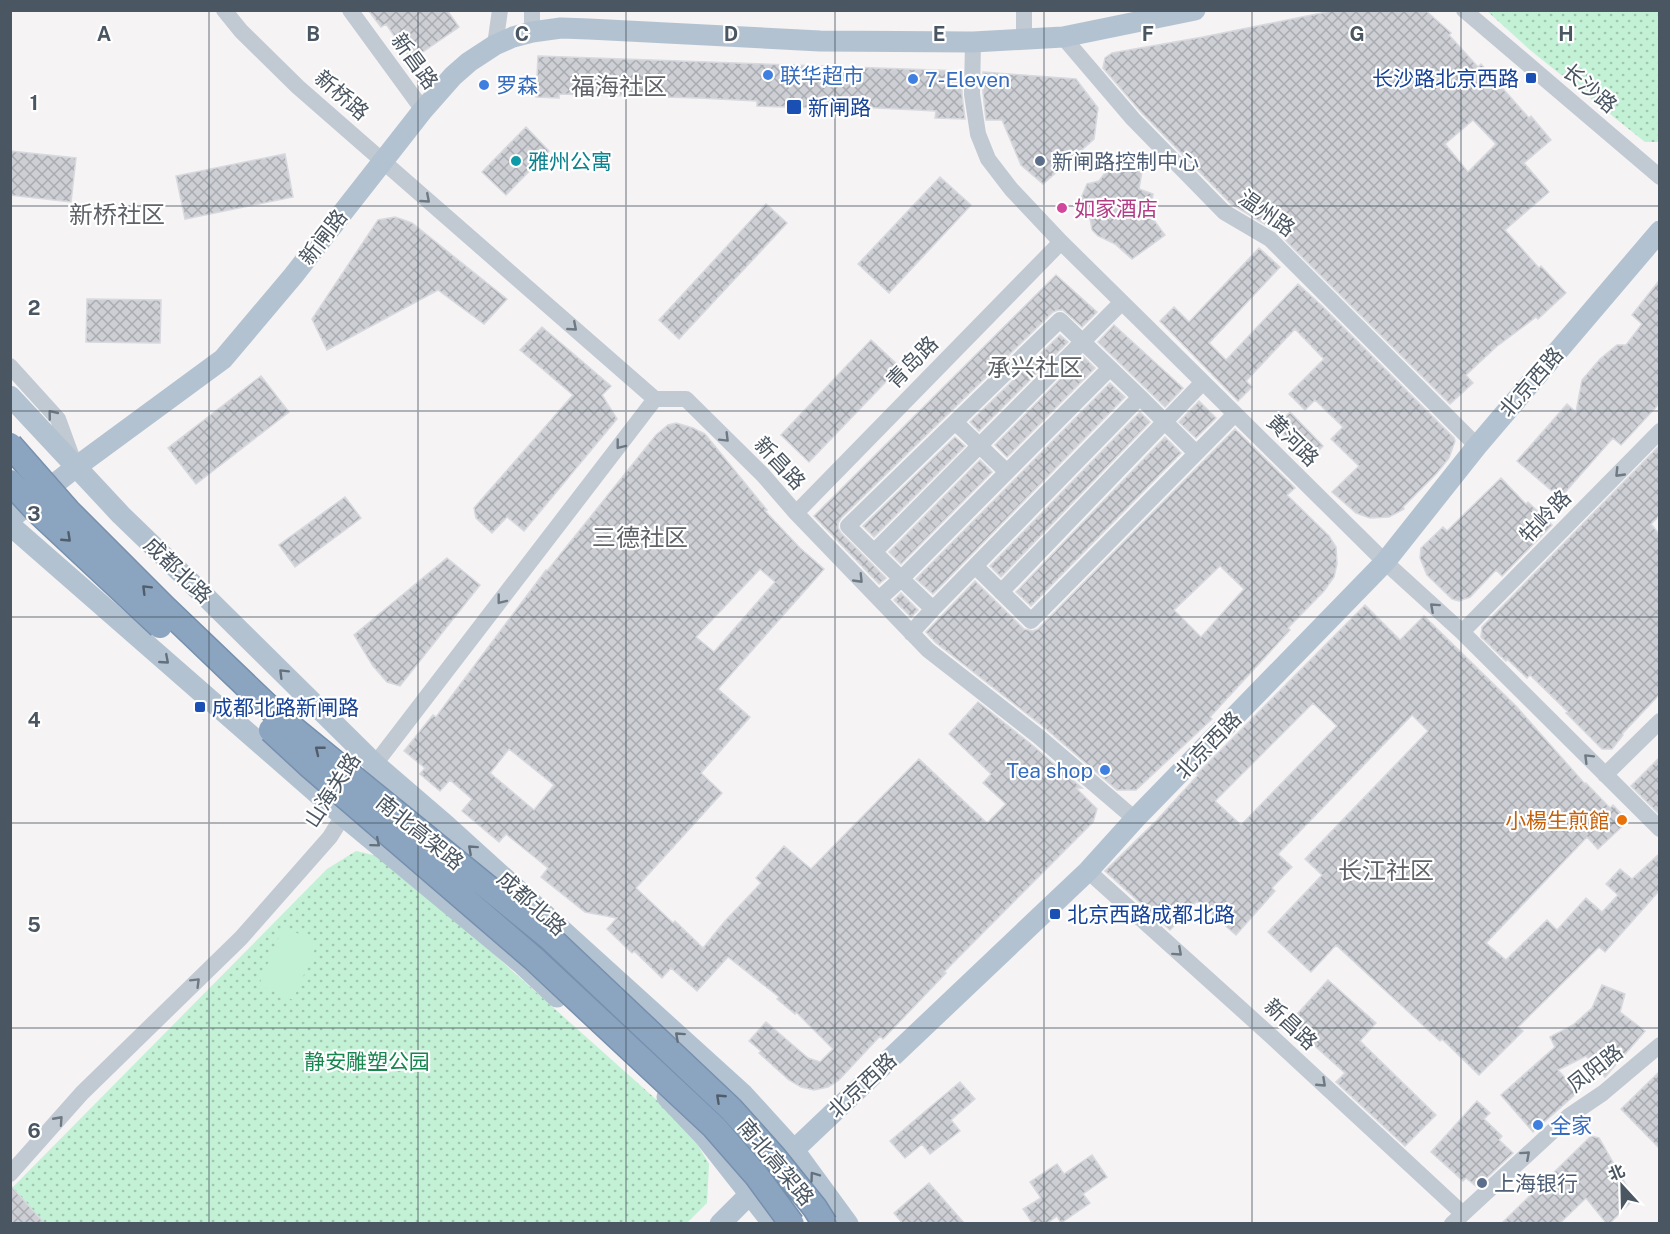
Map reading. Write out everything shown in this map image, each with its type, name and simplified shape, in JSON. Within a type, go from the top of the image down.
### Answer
[{"type":"highway","name":"南北高架路","points":[[10,445],[68,511],[279,717],[550,938],[731,1109],[774,1157],[825,1224]]},
{"type":"highway","name":"南北高架路","points":[[10,482],[38,512],[310,766],[533,958],[714,1127],[756,1175],[792,1224]]},
{"type":"main road","name":"新闸路","points":[[10,519],[76,466],[223,359],[293,276],[382,160],[453,76],[495,45],[513,37],[561,28],[589,28],[820,41],[973,42],[1063,37],[1195,10]]},
{"type":"main road","name":"北京西路","points":[[720,1224],[750,1192],[1088,871],[1135,819],[1385,562],[1477,446],[1659,231]]},
{"type":"main road","name":"成都北路","points":[[10,396],[121,515],[375,764],[447,826],[743,1094],[794,1150],[848,1224]]},
{"type":"main road","points":[[10,525],[343,816],[523,965],[666,1096],[704,1136],[773,1224]]},
{"type":"street","name":"新桥路","points":[[224,10],[241,31],[298,87],[382,160]]},
{"type":"street","name":"新昌路","points":[[350,10],[423,110]]},
{"type":"street","points":[[495,45],[500,10]]},
{"type":"street","points":[[532,10],[532,32]]},
{"type":"street","points":[[1024,10],[1024,39]]},
{"type":"street","name":"长沙路","points":[[1464,10],[1659,177]]},
{"type":"street","name":"温州路","points":[[1063,37],[1133,118],[1224,212],[1270,239],[1477,446]]},
{"type":"street","name":"黄河路","points":[[973,42],[972,94],[978,134],[988,159],[1011,189],[1061,242],[1235,414],[1385,562],[1462,632],[1659,829]]},
{"type":"street","points":[[382,160],[655,399]]},
{"type":"street","name":"青岛路","points":[[796,513],[1061,242]]},
{"type":"street","points":[[874,552],[1122,302]]},
{"type":"street","points":[[933,609],[848,526],[1060,320],[1196,453]]},
{"type":"street","name":"成都北路","points":[[10,366],[58,419],[76,466]]},
{"type":"street","points":[[879,599],[1110,368]]},
{"type":"street","points":[[1001,592],[1203,382]]},
{"type":"street","points":[[911,633],[1140,397]]},
{"type":"street","name":"新昌路","points":[[655,399],[686,399],[762,475],[928,650],[1038,736],[1135,819]]},
{"type":"street","name":"山海关路","points":[[14,1164],[241,938],[330,837],[375,764],[655,399]]},
{"type":"street","points":[[975,566],[1031,621],[1235,414]]},
{"type":"street","points":[[955,422],[1007,472]]},
{"type":"street","name":"牯岭路","points":[[1462,632],[1659,431]]},
{"type":"street","points":[[1605,775],[1659,721]]},
{"type":"street","name":"新昌路","points":[[1088,871],[1270,1035],[1457,1219]]},
{"type":"street","name":"凤阳路","points":[[1457,1219],[1569,1116],[1603,1093],[1659,1045]]},
{"type":"green space","points":[[1487,11],[1659,11],[1659,142],[1645,142],[1530,50]]},
{"type":"green space","name":"静安雕塑公园","points":[[356,851],[386,858],[688,1128],[709,1164],[707,1203],[687,1223],[11,1224],[11,1189],[327,869]]},
{"type":"green space","points":[[283,927],[318,942],[293,1000],[259,985]]},
{"type":"building","points":[[368,10],[447,10],[459,27],[411,60],[386,24],[381,27]]},
{"type":"building","points":[[1336,10],[1425,10],[1451,33],[1449,35],[1478,67],[1481,64],[1551,140],[1524,163],[1549,192],[1505,230],[1539,268],[1541,266],[1566,293],[1538,319],[1536,317],[1496,347],[1466,375],[1473,383],[1450,404],[1288,243],[1273,225],[1271,228],[1231,204],[1141,112],[1103,68],[1105,58],[1112,53]],"holes":[[[1473,120],[1496,144],[1468,172],[1445,144]]]},
{"type":"building","points":[[538,56],[962,71],[965,119],[935,118],[936,111],[819,105],[819,108],[757,106],[757,101],[699,98],[559,94],[559,98],[536,97]]},
{"type":"building","points":[[983,72],[1076,79],[1098,108],[1094,139],[1043,184],[1021,165],[1002,120],[986,120]]},
{"type":"building","name":"雅州公寓","points":[[526,127],[549,151],[506,195],[482,172]]},
{"type":"building","points":[[10,151],[76,158],[71,202],[10,195]]},
{"type":"building","points":[[285,154],[293,197],[185,219],[176,176]]},
{"type":"building","points":[[1112,163],[1142,171],[1139,189],[1153,194],[1150,215],[1165,235],[1132,259],[1115,244],[1098,236],[1092,230],[1090,218],[1077,208],[1087,184],[1099,181]]},
{"type":"building","points":[[940,177],[971,205],[889,293],[858,264]]},
{"type":"building","points":[[766,204],[787,223],[679,339],[659,320]]},
{"type":"building","points":[[395,217],[412,223],[507,299],[484,324],[438,290],[327,350],[312,319],[378,220]]},
{"type":"building","points":[[1259,248],[1280,267],[1209,343],[1226,360],[1298,284],[1454,438],[1449,458],[1436,474],[1403,507],[1404,509],[1389,517],[1370,518],[1356,513],[1332,492],[1359,466],[1331,439],[1343,427],[1315,400],[1305,410],[1289,394],[1324,359],[1295,329],[1246,381],[1252,387],[1238,401],[1160,321],[1174,307],[1189,322]]},
{"type":"building","points":[[1056,275],[1097,312],[1082,327],[1063,310],[1053,312],[838,523],[841,533],[886,578],[879,584],[814,516]]},
{"type":"building","points":[[1659,281],[1659,404],[1621,445],[1613,438],[1560,498],[1517,461],[1567,404],[1576,412],[1582,380],[1600,359],[1617,345],[1626,345],[1642,324],[1632,315]]},
{"type":"building","points":[[87,299],[161,300],[160,343],[86,342]]},
{"type":"building","points":[[1114,325],[1183,388],[1165,407],[1098,342]]},
{"type":"building","points":[[542,327],[611,386],[602,395],[617,419],[524,531],[507,517],[492,533],[476,518],[474,508],[573,395],[520,350]]},
{"type":"building","points":[[1060,335],[1068,342],[979,431],[970,422]]},
{"type":"building","points":[[871,340],[900,367],[809,462],[781,435]]},
{"type":"building","points":[[1083,356],[1095,368],[1007,457],[995,445]]},
{"type":"building","points":[[261,376],[289,412],[196,484],[168,448]]},
{"type":"building","points":[[1110,383],[1125,397],[933,594],[916,579]]},
{"type":"building","points":[[1199,401],[1216,418],[1196,438],[1179,422]]},
{"type":"building","points":[[1140,412],[1150,422],[1001,577],[990,566]]},
{"type":"building","points":[[1290,412],[1323,446],[1309,460],[1276,427]]},
{"type":"building","points":[[676,423],[705,434],[767,510],[765,511],[800,548],[824,569],[718,689],[750,717],[701,773],[722,793],[636,888],[673,923],[675,921],[703,948],[761,883],[756,878],[784,846],[811,869],[919,759],[987,823],[1006,804],[983,783],[991,774],[949,734],[978,702],[1082,788],[1076,788],[1097,809],[1093,822],[944,972],[946,973],[883,1039],[880,1036],[839,1080],[828,1087],[814,1090],[801,1087],[789,1080],[749,1041],[766,1022],[808,1058],[820,1062],[833,1049],[796,1012],[795,1014],[777,999],[779,997],[728,957],[697,991],[671,968],[662,978],[607,929],[617,918],[585,912],[541,877],[548,868],[506,834],[499,842],[462,811],[472,799],[450,780],[440,791],[420,774],[425,768],[404,751],[433,715],[436,717],[546,570],[656,435],[668,425]],"holes":[[[760,569],[775,582],[714,652],[696,637]],[[509,749],[554,785],[534,810],[490,773]]]},
{"type":"building","points":[[1235,429],[1295,488],[1287,495],[1329,536],[1336,547],[1337,564],[1334,577],[1324,591],[1288,628],[1290,630],[1210,717],[1212,719],[1136,790],[1117,790],[1045,728],[935,642],[926,632],[975,581],[1024,629],[1033,631],[1038,629]],"holes":[[[1220,566],[1244,589],[1201,637],[1174,610]]]},
{"type":"building","points":[[955,437],[965,446],[874,537],[863,526]]},
{"type":"building","points":[[1165,437],[1181,453],[1031,606],[1016,592]]},
{"type":"building","points":[[1659,446],[1659,516],[1651,524],[1659,534],[1659,695],[1622,734],[1612,749],[1602,749],[1530,675],[1527,678],[1481,637],[1482,627]]},
{"type":"building","points":[[980,460],[992,472],[901,564],[889,552]]},
{"type":"building","points":[[1501,478],[1526,504],[1528,502],[1552,525],[1502,576],[1496,570],[1470,597],[1459,601],[1452,599],[1427,575],[1420,558],[1421,548],[1443,527],[1447,531]]},
{"type":"building","points":[[345,497],[361,518],[295,567],[279,545]]},
{"type":"building","points":[[447,558],[480,585],[400,686],[387,682],[373,666],[354,635]]},
{"type":"building","points":[[901,593],[918,610],[911,617],[894,600]]},
{"type":"building","points":[[1365,605],[1400,640],[1424,616],[1516,706],[1585,784],[1610,808],[1613,805],[1628,821],[1598,849],[1587,837],[1486,943],[1506,960],[1547,920],[1557,930],[1586,898],[1602,912],[1618,895],[1606,884],[1620,869],[1632,879],[1659,854],[1659,891],[1605,952],[1599,947],[1518,1027],[1523,1031],[1479,1075],[1336,945],[1311,972],[1268,932],[1322,875],[1305,859],[1428,731],[1412,715],[1278,854],[1292,867],[1272,888],[1275,891],[1236,935],[1197,901],[1170,930],[1105,871],[1157,820],[1197,774]],"holes":[[[1313,703],[1337,726],[1241,825],[1215,801]]]},
{"type":"building","points":[[1659,758],[1659,814],[1631,786]]},
{"type":"building","points":[[1328,980],[1376,1023],[1360,1041],[1436,1115],[1405,1146],[1336,1082],[1345,1073],[1289,1023]]},
{"type":"building","points":[[1602,985],[1625,994],[1620,1012],[1645,1031],[1605,1077],[1586,1056],[1558,1070],[1578,1092],[1533,1132],[1501,1095],[1555,1047],[1550,1037],[1573,1025],[1592,1008]]},
{"type":"building","points":[[1659,1072],[1659,1148],[1621,1109]]},
{"type":"building","points":[[960,1082],[975,1099],[951,1120],[960,1131],[930,1154],[922,1144],[905,1158],[890,1141]]},
{"type":"building","points":[[1477,1101],[1490,1113],[1484,1119],[1502,1136],[1499,1140],[1513,1153],[1477,1187],[1466,1178],[1463,1181],[1431,1152]]},
{"type":"building","points":[[1591,1136],[1599,1138],[1634,1199],[1609,1224],[1586,1198],[1559,1224],[1501,1224]]},
{"type":"building","points":[[1092,1155],[1107,1177],[1083,1194],[1090,1203],[1061,1223],[1057,1216],[1046,1224],[1033,1224],[1023,1209],[1041,1198],[1030,1182],[1057,1164],[1064,1174]]},
{"type":"building","points":[[929,1183],[965,1224],[903,1224],[894,1213]]},
{"type":"building","points":[[10,1185],[45,1224],[10,1224]]},
{"type":"place","name":"联华超市","points":[[768,75]]},
{"type":"place","name":"长沙路北京西路","points":[[1531,78]]},
{"type":"place","name":"7-Eleven","points":[[913,79]]},
{"type":"place","name":"罗森","points":[[484,85]]},
{"type":"place","name":"新闸路","points":[[794,107]]},
{"type":"place","name":"雅州公寓","points":[[516,161]]},
{"type":"place","name":"新闸路控制中心","points":[[1040,161]]},
{"type":"place","name":"如家酒店","points":[[1062,208]]},
{"type":"place","name":"成都北路新闸路","points":[[200,707]]},
{"type":"place","name":"Tea shop","points":[[1105,770]]},
{"type":"place","name":"小楊生煎館","points":[[1622,820]]},
{"type":"place","name":"北京西路成都北路","points":[[1055,914]]},
{"type":"place","name":"全家","points":[[1538,1125]]},
{"type":"place","name":"上海银行","points":[[1482,1183]]},
{"type":"district","name":"福海社区","points":[[619,86]]},
{"type":"district","name":"新桥社区","points":[[117,214]]},
{"type":"district","name":"承兴社区","points":[[1035,367]]},
{"type":"district","name":"三德社区","points":[[640,537]]},
{"type":"district","name":"长江社区","points":[[1386,870]]}]
